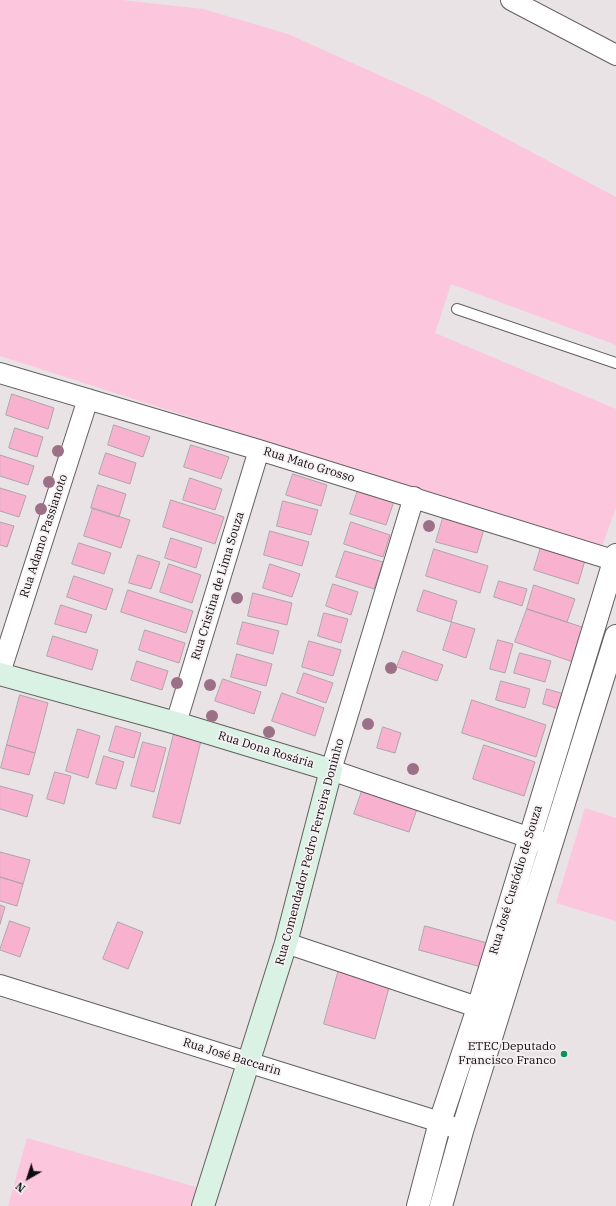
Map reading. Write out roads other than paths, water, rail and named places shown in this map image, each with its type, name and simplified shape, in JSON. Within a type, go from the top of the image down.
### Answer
[{"type":"main road","name":"Rua Dona Rosária","points":[[0,673],[176,723],[331,770]]},
{"type":"main road","name":"Rua Comendador Pedro Ferreira Doninho","points":[[203,1206],[286,943],[331,770]]},
{"type":"street","points":[[511,0],[616,55]]},
{"type":"street","name":"Rua Mato Grosso","points":[[0,373],[616,559]]},
{"type":"street","name":"Rua Adamo Passianoto","points":[[0,673],[88,399]]},
{"type":"street","name":"Rua Cristina de Lima Souza","points":[[176,723],[259,450]]},
{"type":"street","name":"Rua Comendador Pedro Ferreira Doninho","points":[[331,770],[414,497]]},
{"type":"street","name":"Rua José Custódio de Souza","points":[[418,1206],[440,1122],[478,1008],[529,837],[616,559]]},
{"type":"street","name":"Rua José Custódio de Souza","points":[[441,1206],[462,1131],[550,844],[616,636]]},
{"type":"street","name":"Rua Dona Rosária","points":[[331,770],[550,844]]},
{"type":"street","points":[[286,943],[499,1014]]},
{"type":"street","name":"Rua José Baccarin","points":[[0,985],[440,1122],[462,1131]]},
{"type":"lane","points":[[457,309],[616,363]]},
{"type":"place","name":"ETEC Deputado Francisco Franco","points":[[564,1054]]}]
